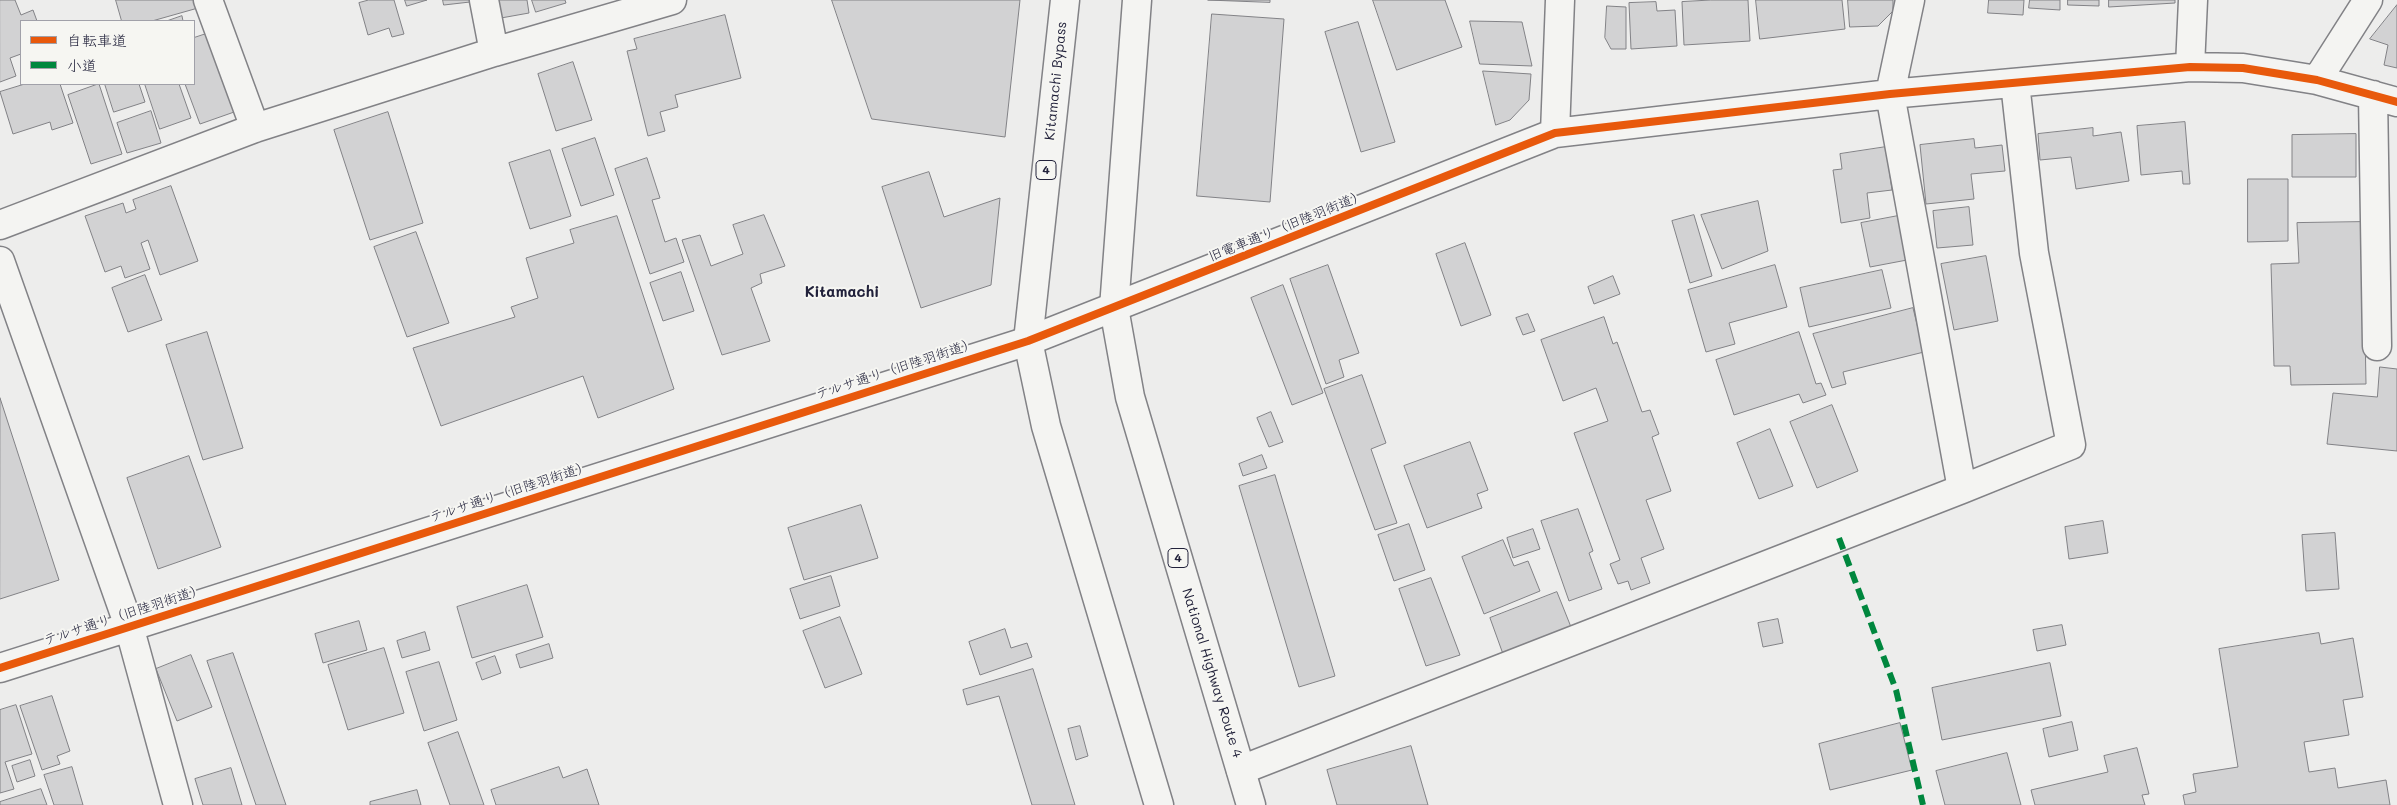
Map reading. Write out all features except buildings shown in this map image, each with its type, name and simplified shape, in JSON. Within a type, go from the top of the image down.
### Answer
[{"type":"main road","points":[[208,0],[255,128]]},
{"type":"main road","points":[[484,0],[494,52]]},
{"type":"main road","points":[[0,225],[255,128],[494,52],[672,0]]},
{"type":"main road","name":"Kitamachi Bypass","points":[[1028,341],[1065,0]]},
{"type":"main road","name":"4","points":[[1114,308],[1136,0]]},
{"type":"main road","points":[[1555,133],[1560,0]]},
{"type":"main road","points":[[1910,0],[1890,94],[1962,490]]},
{"type":"main road","points":[[2190,67],[2193,0]]},
{"type":"main road","points":[[2317,80],[2368,0]]},
{"type":"main road","name":"旧電車通り（旧陸羽街道）","points":[[1028,341],[1555,133],[1890,94],[2190,67],[2243,68],[2317,80],[2385,99]]},
{"type":"main road","points":[[1241,770],[1962,490],[2071,445],[2034,253],[2015,83]]},
{"type":"main road","points":[[2377,346],[2385,99]]},
{"type":"main road","points":[[0,261],[129,626],[178,805]]},
{"type":"main road","name":"National Highway Route 4","points":[[1114,308],[1130,396],[1251,805]]},
{"type":"main road","name":"テルサ通り（旧陸羽街道）","points":[[0,668],[1028,341]]},
{"type":"main road","name":"4","points":[[1028,341],[1046,426],[1159,805]]},
{"type":"marked path","points":[[1839,538],[1896,690],[1923,805]]},
{"type":"cycle path","points":[[0,668],[1028,341],[1555,133],[1890,94],[2190,67],[2243,68],[2317,80],[2397,102]]},
{"type":"district","name":"Kitamachi","points":[[842,292]]}]
